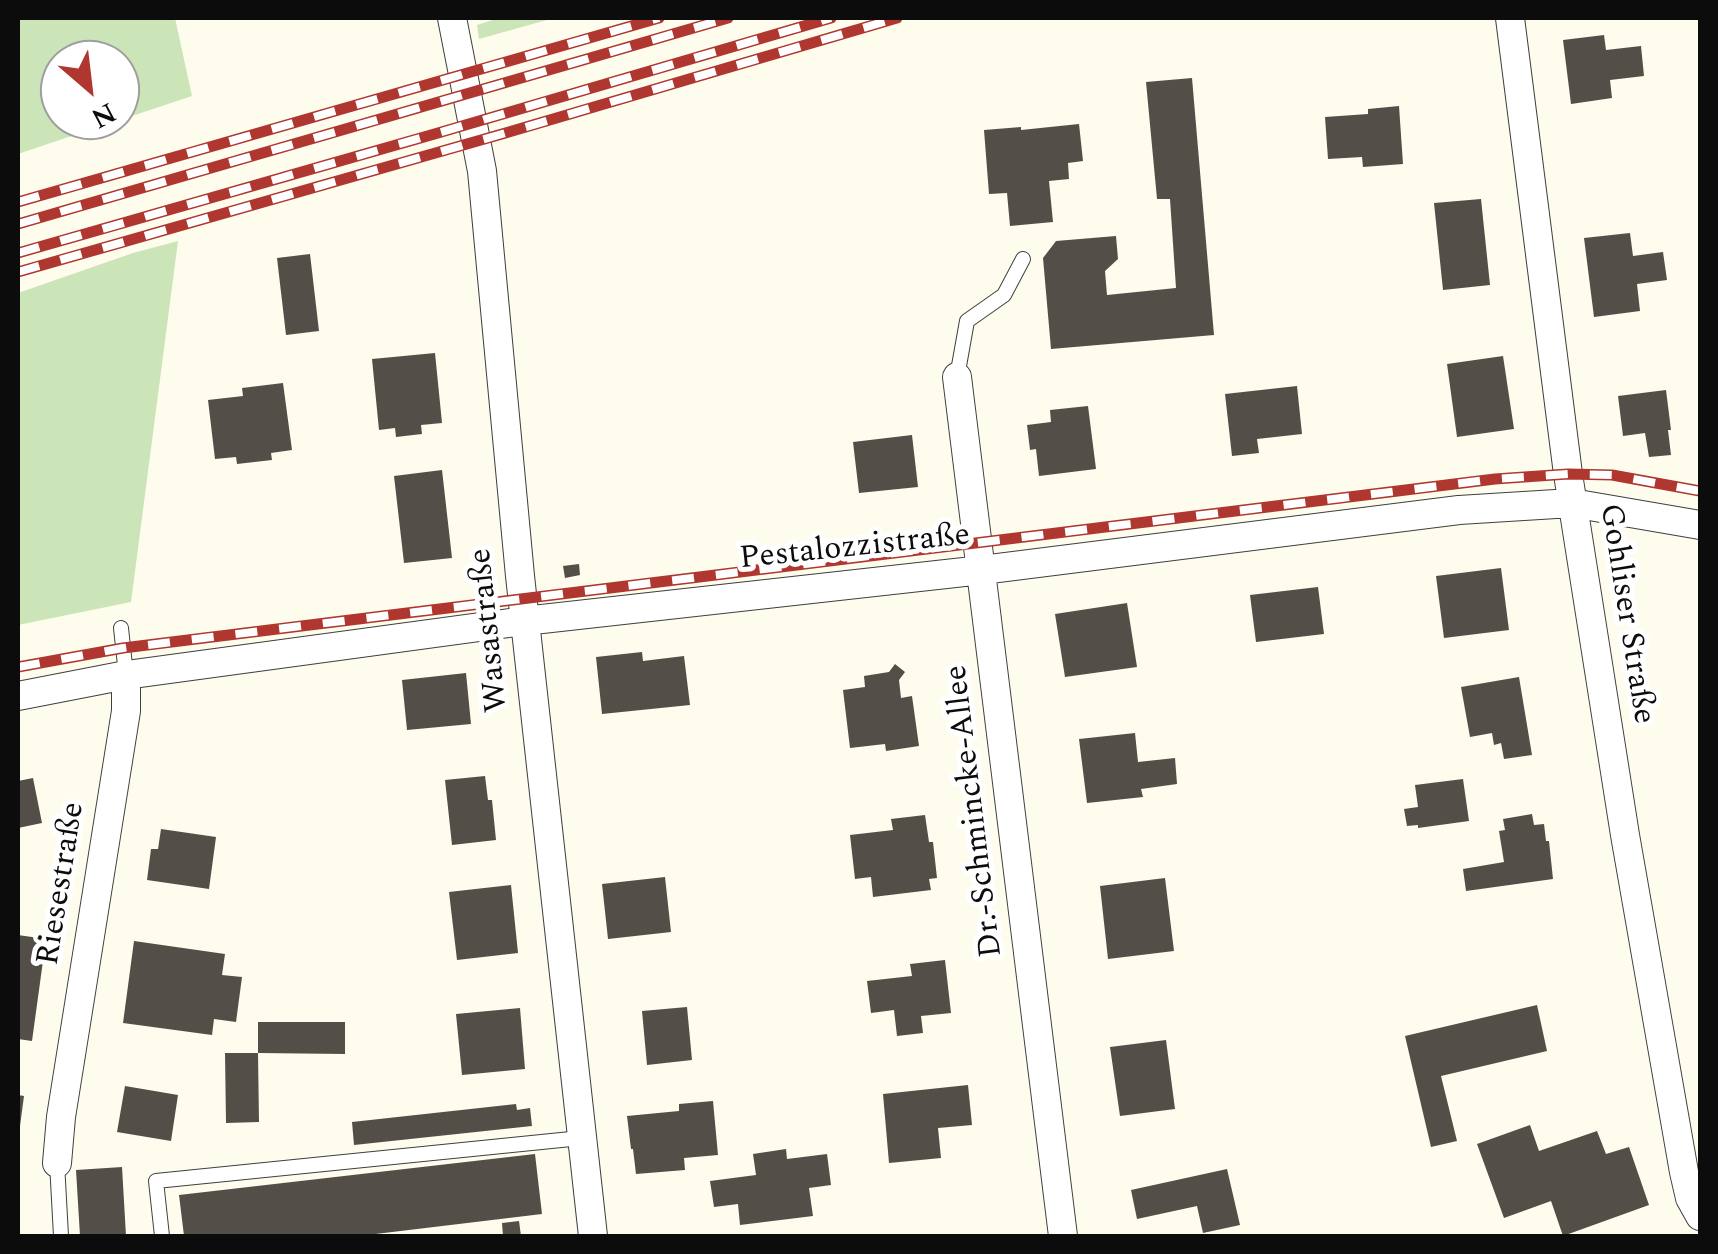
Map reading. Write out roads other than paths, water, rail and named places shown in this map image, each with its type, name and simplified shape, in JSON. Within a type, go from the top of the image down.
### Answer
[{"type":"street","name":"Wasastraße","points":[[452,18],[482,171],[524,621],[593,1236]]},
{"type":"street","name":"Gohliser Straße","points":[[1510,18],[1572,503],[1678,1144],[1690,1198],[1700,1216]]},
{"type":"street","name":"Dr.-Schmincke-Allee","points":[[957,377],[1064,1236]]},
{"type":"street","name":"Pestalozzistraße","points":[[18,696],[126,676],[524,621],[982,570],[1459,510],[1572,503],[1700,525]]},
{"type":"street","name":"Riesestraße","points":[[56,1163],[126,711],[126,676]]},
{"type":"lane","points":[[957,377],[967,320],[1004,294],[1023,259]]},
{"type":"lane","points":[[121,628],[126,676]]},
{"type":"lane","points":[[162,1236],[156,1180],[581,1138]]},
{"type":"lane","points":[[56,1163],[61,1236]]},
{"type":"railway","points":[[18,202],[659,18]]},
{"type":"railway","points":[[18,224],[728,18]]},
{"type":"railway","points":[[18,253],[831,18]]},
{"type":"railway","points":[[18,272],[897,18]]},
{"type":"railway","points":[[18,667],[123,648],[1495,479],[1612,475],[1700,491]]}]
